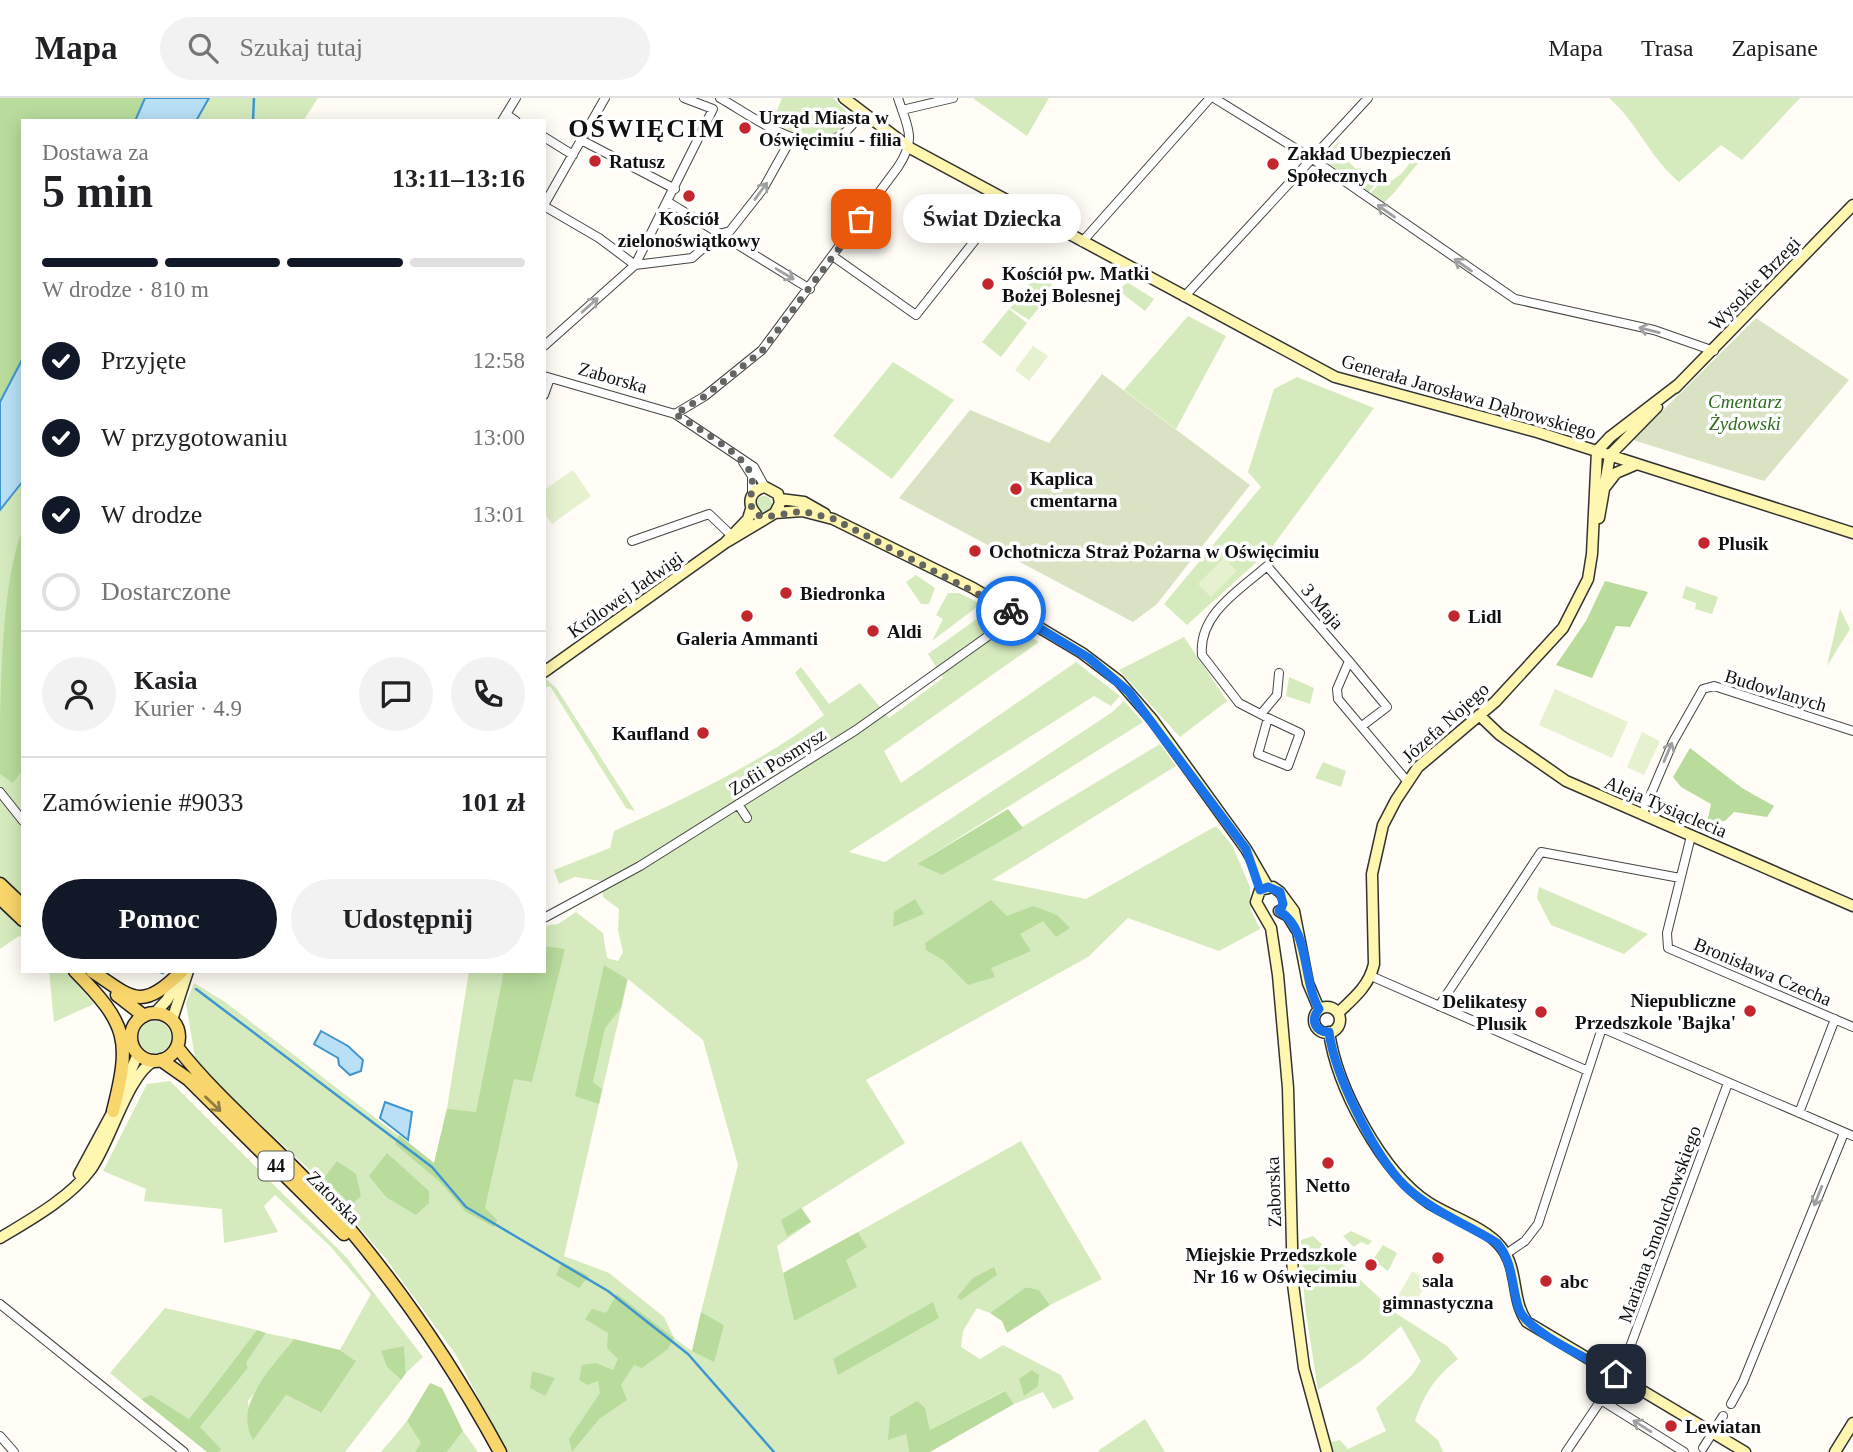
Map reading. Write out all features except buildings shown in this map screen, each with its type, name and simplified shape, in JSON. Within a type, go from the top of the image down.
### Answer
[{"type":"main road","points":[[0,884],[21,904]]},
{"type":"main road","points":[[0,898],[21,918]]},
{"type":"main road","points":[[85,973],[132,1030],[132,1043],[138,1054]]},
{"type":"main road","points":[[85,973],[123,1039],[125,1062],[113,1111]]},
{"type":"main road","points":[[86,973],[138,998],[161,991],[182,973]]},
{"type":"main road","points":[[86,973],[149,1015],[172,1020],[178,1033],[177,1047],[158,1061]]},
{"type":"main road","points":[[132,1030],[149,1015]]},
{"type":"main road","name":"Zatorska","points":[[177,1047],[321,1196],[386,1277],[464,1388],[500,1452]]},
{"type":"main road","name":"44","points":[[138,1054],[158,1061]]},
{"type":"main road","name":"Zatorska","points":[[158,1061],[178,1071],[220,1110],[386,1277]]},
{"type":"street","points":[[504,118],[516,98]]},
{"type":"street","points":[[546,202],[605,98]]},
{"type":"street","points":[[684,98],[713,109]]},
{"type":"street","points":[[546,344],[635,265],[719,98],[792,137],[812,142],[840,136],[862,113]]},
{"type":"street","name":"Generała Jarosława Dąbrowskiego","points":[[844,98],[910,148],[1184,297],[1349,382],[1525,429],[1853,533]]},
{"type":"street","points":[[675,414],[705,396],[762,351],[834,257],[910,148],[911,139],[898,98]]},
{"type":"street","points":[[902,110],[953,98]]},
{"type":"street","points":[[1082,242],[1212,98],[1311,158],[1515,299],[1654,330],[1714,351]]},
{"type":"street","points":[[1184,297],[1368,98]]},
{"type":"street","points":[[546,207],[599,237],[635,265],[692,258],[719,234],[730,231],[763,189],[792,137]]},
{"type":"street","points":[[546,138],[573,155]]},
{"type":"street","points":[[583,141],[675,189]]},
{"type":"street","points":[[834,257],[916,315],[1006,201]]},
{"type":"street","points":[[668,202],[810,289]]},
{"type":"street","name":"Wysokie Brzegi","points":[[1610,455],[1853,205]]},
{"type":"street","name":"Zaborska","points":[[547,377],[675,414],[754,467],[765,487]]},
{"type":"street","name":"Wysokie Brzegi","points":[[1597,451],[1610,437],[1679,384]]},
{"type":"street","name":"Józefa Nojego","points":[[1593,548],[1597,451]]},
{"type":"street","name":"Józefa Nojego","points":[[1371,976],[1374,964],[1372,874],[1383,825],[1407,781],[1419,767],[1479,715],[1563,628],[1586,587],[1610,455]]},
{"type":"street","points":[[741,459],[752,476],[751,509],[770,515],[802,511],[834,519]]},
{"type":"street","points":[[1604,488],[1616,473],[1637,464]]},
{"type":"street","points":[[752,494],[765,487],[775,490],[780,499]]},
{"type":"street","points":[[770,515],[780,499]]},
{"type":"street","points":[[780,499],[804,502],[1012,611],[1089,658],[1129,692],[1251,858],[1264,889],[1280,892],[1276,909],[1290,919],[1298,933],[1308,983],[1319,1009]]},
{"type":"street","name":"Królowej Jadwigi","points":[[728,540],[748,519],[751,509]]},
{"type":"street","points":[[632,541],[709,514],[728,540]]},
{"type":"street","name":"Królowej Jadwigi","points":[[546,671],[728,540],[770,515]]},
{"type":"street","name":"3 Maja","points":[[1279,673],[1277,695],[1265,716],[1258,754],[1288,766],[1300,733],[1265,716],[1239,702],[1202,655],[1201,645],[1216,611],[1268,566],[1387,707],[1363,726]]},
{"type":"street","name":"Zofii Posmysz","points":[[546,917],[640,866],[899,699],[1000,627],[1012,611]]},
{"type":"street","points":[[1349,661],[1337,689],[1338,699],[1407,781]]},
{"type":"street","name":"Budowlanych","points":[[1642,815],[1673,742],[1703,689],[1714,686],[1853,730]]},
{"type":"street","name":"Aleja Tysiąclecia","points":[[1479,715],[1500,735],[1566,781],[1853,906]]},
{"type":"street","points":[[0,792],[21,818]]},
{"type":"street","points":[[738,804],[747,818]]},
{"type":"street","name":"Bronisława Czecha","points":[[1691,836],[1667,933],[1668,948],[1853,1027]]},
{"type":"street","points":[[1440,1006],[1541,852],[1680,877]]},
{"type":"street","name":"Zaborska","points":[[1264,889],[1256,902],[1276,909],[1270,928],[1278,975],[1288,1088],[1293,1284],[1304,1368],[1327,1452]]},
{"type":"street","points":[[149,1015],[167,1000],[183,973]]},
{"type":"street","points":[[172,1020],[184,973]]},
{"type":"street","points":[[1338,1013],[1362,991],[1371,976],[1588,1071]]},
{"type":"street","points":[[1327,1006],[1338,1013],[1339,1025],[1329,1032],[1321,1031],[1315,1025],[1314,1016],[1319,1009],[1327,1006]]},
{"type":"street","name":"Bronisława Czecha","points":[[1799,1113],[1835,1019]]},
{"type":"street","points":[[1506,1254],[1519,1247],[1535,1231],[1602,1028],[1853,1136]]},
{"type":"street","points":[[1329,1032],[1337,1071],[1390,1167],[1406,1187],[1497,1243],[1506,1254],[1514,1276],[1518,1307],[1527,1322],[1745,1452]]},
{"type":"street","points":[[68,1190],[113,1111],[138,1054]]},
{"type":"street","points":[[0,1238],[44,1210],[90,1171],[136,1082],[158,1061]]},
{"type":"street","name":"Mariana Smoluchowskiego","points":[[1566,1452],[1617,1375],[1630,1347],[1728,1083]]},
{"type":"street","points":[[1731,1404],[1743,1382],[1844,1133]]},
{"type":"street","points":[[0,1304],[184,1452]]},
{"type":"street","points":[[1601,1400],[1684,1452]]},
{"type":"street","points":[[1703,1448],[1723,1416]]},
{"type":"street","points":[[1835,1452],[1853,1423]]},
{"type":"street","points":[[0,1436],[14,1452]]},
{"type":"green space","points":[[0,98],[318,98],[304,119],[21,119],[21,913],[14,918],[21,925],[21,937],[0,949]]},
{"type":"green space","points":[[0,98],[145,98],[136,119],[21,119],[21,362],[0,402]]},
{"type":"green space","points":[[782,98],[833,98],[852,117],[836,132],[815,136],[803,134],[772,122]]},
{"type":"green space","points":[[974,98],[1049,98],[1027,136],[974,99]]},
{"type":"green space","points":[[1609,98],[1800,98],[1742,160],[1721,145],[1679,182]]},
{"type":"green space","points":[[1338,142],[1340,145],[1336,150],[1356,169],[1361,168],[1351,180],[1323,159]]},
{"type":"green space","points":[[1413,156],[1419,162],[1387,200],[1383,203],[1370,194],[1379,184],[1382,186],[1401,174]]},
{"type":"green space","points":[[1363,170],[1377,182],[1368,193],[1352,181]]},
{"type":"green space","points":[[1036,271],[1058,290],[1046,303],[1026,289]]},
{"type":"green space","points":[[1127,282],[1154,299],[1145,311],[1119,291]]},
{"type":"green space","points":[[1024,292],[1041,305],[1029,320],[1010,308]]},
{"type":"green space","points":[[1009,309],[1027,323],[1001,357],[982,342]]},
{"type":"green space","points":[[1188,316],[1226,336],[1176,429],[1124,390]]},
{"type":"green space","name":"Cmentarz Żydowski","points":[[1756,318],[1849,380],[1764,481],[1633,440]]},
{"type":"green space","points":[[1033,346],[1048,356],[1029,381],[1015,370]]},
{"type":"green space","points":[[893,362],[954,400],[892,479],[833,436]]},
{"type":"green space","points":[[1102,374],[1250,485],[1157,604],[1133,622],[899,498],[970,410],[1049,443]]},
{"type":"green space","points":[[1297,377],[1374,408],[1272,547],[1262,545],[1261,558],[1187,625],[1164,604],[1261,487],[1248,472],[1274,389]]},
{"type":"green space","points":[[573,470],[591,496],[552,524],[546,516],[546,489]]},
{"type":"green space","points":[[764,496],[770,498],[770,510],[764,512],[758,510],[756,504],[758,498]]},
{"type":"green space","points":[[21,536],[21,772],[13,783],[0,774],[3,647],[15,552]]},
{"type":"green space","points":[[1224,558],[1237,571],[1211,597],[1198,584]]},
{"type":"green space","points":[[916,575],[935,588],[929,604],[921,604],[906,582]]},
{"type":"green space","points":[[1605,581],[1648,592],[1630,627],[1616,626],[1592,678],[1556,665],[1586,621]]},
{"type":"green space","points":[[1686,586],[1718,597],[1712,614],[1695,609],[1696,603],[1682,598]]},
{"type":"green space","points":[[948,593],[959,593],[981,604],[932,641],[943,619],[936,615]]},
{"type":"green space","points":[[1840,609],[1850,629],[1827,666]]},
{"type":"green space","points":[[989,610],[1039,642],[884,751],[901,783],[1076,662],[1120,696],[1111,706],[1094,696],[849,852],[885,862],[1111,713],[1124,701],[1143,722],[917,864],[942,875],[1160,744],[1176,766],[992,880],[1086,899],[1216,826],[1232,845],[1250,887],[1251,910],[1260,929],[1219,951],[1128,918],[1088,957],[866,1080],[905,1143],[802,1208],[811,1222],[777,1246],[794,1321],[846,1259],[866,1247],[858,1232],[1021,1141],[1102,1279],[1050,1305],[1039,1290],[1026,1287],[990,1313],[977,1308],[963,1331],[961,1347],[980,1359],[1003,1345],[1061,1375],[1074,1399],[1053,1409],[1043,1392],[1014,1404],[1004,1391],[930,1430],[925,1408],[889,1439],[906,1434],[909,1452],[507,1452],[456,1355],[387,1260],[315,1175],[196,1064],[186,1003],[194,983],[225,1002],[434,1163],[447,1108],[469,973],[546,973],[546,926],[558,924],[576,912],[603,933],[607,958],[618,961],[623,952],[618,930],[619,909],[603,897],[601,881],[575,877],[559,884],[554,870],[610,848],[614,831],[748,764],[824,715],[795,673],[801,667],[829,704],[860,683],[889,718],[943,678],[928,654]],"holes":[[[628,979],[703,1040],[738,1165],[701,1312],[724,1325],[692,1351],[674,1338],[664,1317],[609,1273],[564,1256]]]},
{"type":"green space","points":[[1184,637],[1227,701],[1180,737],[1119,670]]},
{"type":"green space","points":[[1289,677],[1314,688],[1310,704],[1286,696]]},
{"type":"green space","points":[[546,679],[557,689],[635,811],[626,808],[550,686],[546,687]]},
{"type":"green space","points":[[1555,689],[1628,722],[1612,758],[1539,725]]},
{"type":"green space","points":[[1642,732],[1660,741],[1644,775],[1627,767]]},
{"type":"green space","points":[[1690,748],[1742,788],[1774,806],[1767,817],[1734,812],[1725,821],[1707,823],[1711,804],[1681,787],[1673,777]]},
{"type":"green space","points":[[1323,762],[1346,771],[1341,787],[1315,778]]},
{"type":"green space","points":[[1008,809],[1023,828],[942,875],[917,864]]},
{"type":"green space","points":[[1539,887],[1648,934],[1624,954],[1551,925],[1537,898]]},
{"type":"green space","points":[[915,899],[924,914],[893,927],[894,912]]},
{"type":"green space","points":[[991,900],[1007,916],[1033,906],[1057,915],[1070,928],[1056,937],[1043,921],[1020,934],[1031,951],[991,968],[995,977],[968,985],[943,960],[926,950],[925,943]]},
{"type":"green space","points":[[546,946],[565,949],[532,1082],[514,1079],[485,1208],[497,1220],[494,1227],[466,1212],[440,1182],[395,1144],[399,1135],[434,1163],[447,1109],[476,1112],[504,973],[546,973]]},
{"type":"green space","points":[[604,965],[627,979],[621,1008],[605,1028],[593,1082],[602,1089],[599,1104],[575,1096]]},
{"type":"green space","points":[[49,973],[68,973],[94,1004],[54,1022]]},
{"type":"green space","points":[[155,1021],[166,1026],[171,1037],[166,1048],[155,1053],[144,1048],[139,1037],[144,1026]]},
{"type":"green space","points":[[170,1081],[347,1258],[423,1357],[406,1373],[404,1347],[387,1367],[401,1380],[345,1452],[219,1452],[220,1449],[199,1428],[248,1368],[245,1364],[266,1333],[294,1339],[248,1401],[253,1439],[286,1395],[320,1413],[355,1360],[340,1350],[371,1294],[330,1246],[275,1195],[264,1206],[278,1232],[224,1243],[222,1209],[144,1201],[146,1189],[103,1171],[147,1084]]},
{"type":"green space","points":[[387,1153],[429,1191],[429,1203],[416,1215],[386,1197],[369,1176]]},
{"type":"green space","points":[[337,1161],[356,1174],[361,1196],[351,1205],[324,1178]]},
{"type":"green space","points":[[801,1208],[811,1222],[787,1236],[781,1220]]},
{"type":"green space","points":[[1351,1231],[1372,1241],[1368,1245],[1361,1242],[1354,1247],[1343,1236]]},
{"type":"green space","points":[[858,1232],[867,1247],[846,1260],[857,1287],[794,1321],[783,1273]]},
{"type":"green space","points":[[1313,1236],[1397,1314],[1447,1346],[1458,1359],[1431,1387],[1415,1421],[1438,1440],[1443,1452],[1333,1452],[1331,1442],[1340,1440],[1348,1449],[1386,1431],[1376,1408],[1412,1375],[1421,1361],[1401,1326],[1361,1361],[1318,1390],[1305,1307],[1301,1240]]},
{"type":"green space","points":[[1383,1245],[1397,1253],[1388,1271],[1373,1260]]},
{"type":"green space","points":[[562,1262],[589,1276],[579,1288],[556,1275]]},
{"type":"green space","points":[[994,1267],[997,1275],[961,1300],[957,1297],[973,1278]]},
{"type":"green space","points":[[1412,1271],[1428,1280],[1412,1309],[1396,1300]]},
{"type":"green space","points":[[1026,1287],[1039,1290],[1050,1305],[1007,1333],[1002,1321],[990,1313]]},
{"type":"green space","points":[[617,1294],[674,1338],[668,1349],[642,1368],[634,1365],[621,1385],[627,1400],[599,1419],[572,1452],[569,1439],[600,1393],[598,1381],[587,1385],[579,1380],[582,1365],[596,1363],[613,1370],[618,1359],[607,1348],[608,1333],[585,1319],[592,1309],[606,1313]]},
{"type":"green space","points":[[933,1302],[939,1318],[838,1375],[833,1359]]},
{"type":"green space","points":[[165,1308],[257,1330],[189,1419],[151,1396],[141,1399],[110,1373]]},
{"type":"green space","points":[[701,1312],[724,1325],[714,1362],[692,1351]]},
{"type":"green space","points":[[257,1330],[266,1333],[246,1363],[248,1368],[200,1427],[221,1449],[219,1452],[207,1452],[141,1399],[151,1395],[189,1419]]},
{"type":"green space","points":[[294,1339],[340,1350],[356,1361],[321,1413],[286,1395],[253,1440],[248,1426],[251,1399],[267,1373]]},
{"type":"green space","points":[[404,1346],[406,1373],[401,1380],[387,1367],[381,1351]]},
{"type":"green space","points":[[1032,1370],[1039,1375],[1038,1386],[1024,1396],[1019,1379]]},
{"type":"green space","points":[[532,1371],[555,1378],[545,1396],[530,1388]]},
{"type":"green space","points":[[430,1383],[442,1388],[463,1431],[447,1452],[415,1452],[421,1443],[407,1421]]},
{"type":"green space","points":[[1005,1391],[1014,1404],[930,1452],[909,1452],[906,1434],[888,1440],[890,1417],[917,1401],[925,1408],[930,1430]]},
{"type":"green space","points":[[1145,1419],[1165,1452],[1099,1452],[1099,1450]]},
{"type":"green space","points":[[407,1421],[422,1443],[415,1452],[381,1452]]},
{"type":"green space","points":[[463,1431],[478,1452],[447,1452]]},
{"type":"water","points":[[145,98],[209,98],[197,119],[136,119]]},
{"type":"water","points":[[21,362],[21,484],[0,510],[0,402]]},
{"type":"water","points":[[321,1031],[348,1046],[363,1060],[361,1071],[350,1075],[339,1065],[338,1058],[314,1044]]},
{"type":"water","points":[[385,1102],[412,1112],[408,1140],[380,1118]]},
{"type":"waterway","points":[[253,119],[254,98]]},
{"type":"waterway","points":[[196,989],[432,1167],[466,1207],[608,1291],[688,1354],[774,1452]]},
{"type":"way so far","points":[[861,219],[762,351],[705,396],[675,414],[741,459],[752,476],[750,505],[757,515],[769,517],[775,513],[802,511],[834,519],[1011,611]]},
{"type":"place","name":"Urząd Miasta w Oświęcimiu - filia","points":[[745,128]]},
{"type":"place","name":"Ratusz","points":[[595,161]]},
{"type":"place","name":"Zakład Ubezpieczeń Społecznych","points":[[1273,164]]},
{"type":"place","name":"Kościół zielonoświątkowy","points":[[689,196]]},
{"type":"place","name":"Świat Dziecka","points":[[861,219]]},
{"type":"place","name":"Kościół pw. Matki Bożej Bolesnej","points":[[988,284]]},
{"type":"place","name":"Kaplica cmentarna","points":[[1016,489]]},
{"type":"place","name":"Plusik","points":[[1704,543]]},
{"type":"place","name":"Ochotnicza Straż Pożarna w Oświęcimiu","points":[[975,551]]},
{"type":"place","name":"Biedronka","points":[[786,593]]},
{"type":"place","name":"Galeria Ammanti","points":[[747,616]]},
{"type":"place","name":"Lidl","points":[[1454,616]]},
{"type":"place","name":"Aldi","points":[[873,631]]},
{"type":"place","name":"Kaufland","points":[[703,733]]},
{"type":"place","name":"Niepubliczne Przedszkole 'Bajka'","points":[[1750,1011]]},
{"type":"place","name":"Delikatesy Plusik","points":[[1541,1012]]},
{"type":"place","name":"Netto","points":[[1328,1163]]},
{"type":"place","name":"sala gimnastyczna","points":[[1438,1258]]},
{"type":"place","name":"Miejskie Przedszkole Nr 16 w Oświęcimiu","points":[[1371,1265]]},
{"type":"place","name":"abc","points":[[1546,1281]]},
{"type":"place","name":"Lewiatan","points":[[1671,1426]]},
{"type":"district","name":"OŚWIĘCIM","points":[[647,128]]},
{"type":"route","points":[[1011,611],[1089,658],[1119,681],[1152,719],[1246,849],[1260,890],[1273,887],[1280,892],[1283,904],[1279,911],[1290,919],[1298,933],[1308,983],[1319,1009],[1314,1016],[1315,1025],[1321,1031],[1329,1032],[1337,1071],[1390,1167],[1406,1187],[1497,1243],[1506,1254],[1514,1276],[1518,1307],[1527,1322],[1616,1374]]}]
